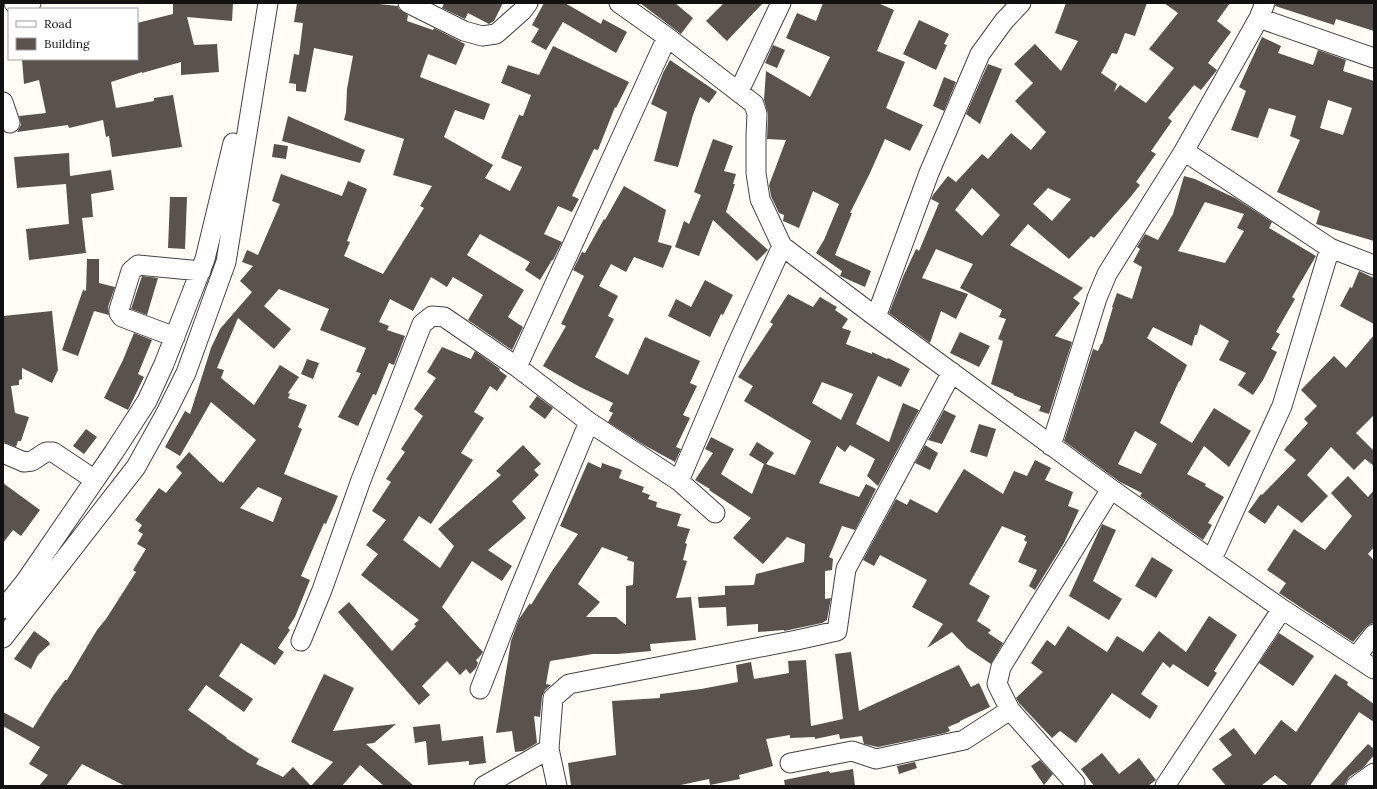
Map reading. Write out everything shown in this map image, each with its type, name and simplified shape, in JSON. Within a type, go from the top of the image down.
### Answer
[{"type":"street","points":[[14,3],[20,7],[31,3]]},
{"type":"street","points":[[3,609],[25,582],[147,401],[175,337],[205,259],[233,147],[256,3]]},
{"type":"street","points":[[3,638],[136,467],[186,373],[226,262],[268,3]]},
{"type":"street","points":[[408,3],[464,30],[482,36],[496,34],[522,11],[528,3]]},
{"type":"street","points":[[739,92],[781,3]]},
{"type":"street","points":[[876,317],[929,173],[980,54],[1004,21],[1021,3]]},
{"type":"street","points":[[621,4],[667,36],[739,92],[757,108],[756,173],[760,198],[782,246],[876,317],[1111,489],[1282,609],[1374,668]]},
{"type":"street","points":[[1051,446],[1097,298],[1107,274],[1184,151],[1262,11],[1374,58]]},
{"type":"street","points":[[517,367],[667,36]]},
{"type":"street","points":[[3,102],[10,124]]},
{"type":"street","points":[[1184,151],[1330,248],[1374,265]]},
{"type":"street","points":[[679,481],[735,350],[782,246]]},
{"type":"street","points":[[1212,559],[1282,406],[1330,248]]},
{"type":"street","points":[[175,337],[122,317],[119,313],[131,271],[138,265],[201,271]]},
{"type":"street","points":[[301,640],[322,590],[361,480],[422,324],[432,316],[444,317],[517,367],[589,422],[679,481],[715,513]]},
{"type":"street","points":[[557,786],[549,749],[553,698],[569,684],[837,631],[846,569],[952,372]]},
{"type":"street","points":[[480,689],[517,595],[589,422]]},
{"type":"street","points":[[3,452],[24,462],[32,461],[46,452],[53,452],[95,480]]},
{"type":"street","points":[[1075,783],[1010,710],[997,684],[1001,667],[1111,489]]},
{"type":"street","points":[[1164,786],[1282,609]]},
{"type":"street","points":[[1356,657],[1374,634]]},
{"type":"street","points":[[790,763],[852,751],[876,759],[964,740],[1010,710]]},
{"type":"street","points":[[484,786],[549,749]]},
{"type":"street","points":[[1356,786],[1374,773]]},
{"type":"building","points":[[173,3],[233,3],[232,21],[187,17],[194,45],[217,44],[219,72],[181,75],[181,62],[111,82],[116,108],[154,101],[154,98],[173,95],[182,147],[112,157],[109,136],[106,137],[103,120],[69,128],[68,125],[17,132],[21,125],[19,116],[46,113],[39,80],[24,84],[22,60],[138,60],[138,23],[173,14]]},
{"type":"building","points":[[297,3],[370,3],[398,6],[399,9],[408,15],[407,21],[433,30],[434,28],[465,44],[456,65],[428,54],[420,77],[490,104],[484,120],[455,110],[444,137],[493,165],[485,178],[510,191],[522,167],[501,158],[519,115],[523,116],[531,95],[501,83],[508,65],[539,75],[553,46],[629,82],[616,108],[615,107],[598,150],[594,149],[572,196],[579,199],[572,212],[558,206],[544,234],[562,242],[553,260],[540,280],[525,270],[530,262],[480,234],[467,255],[524,290],[508,317],[523,327],[512,350],[468,320],[483,295],[453,277],[447,287],[431,277],[413,311],[390,299],[379,322],[389,326],[387,330],[405,336],[394,365],[389,363],[376,395],[373,394],[358,426],[338,417],[361,373],[356,372],[366,348],[320,330],[329,309],[279,289],[264,306],[291,329],[274,349],[238,318],[217,368],[224,370],[221,378],[254,405],[280,365],[299,377],[288,393],[290,394],[288,398],[307,405],[298,427],[302,429],[284,474],[338,496],[326,524],[324,523],[301,576],[310,580],[295,617],[288,628],[290,630],[278,648],[284,652],[275,665],[241,643],[219,676],[253,699],[244,712],[206,685],[188,710],[226,738],[259,759],[256,764],[283,777],[293,767],[311,786],[125,786],[82,764],[66,786],[39,786],[48,775],[29,764],[40,747],[3,726],[3,712],[33,728],[53,696],[65,680],[67,680],[97,630],[106,619],[136,572],[133,570],[146,549],[137,544],[143,534],[138,531],[142,525],[135,520],[159,488],[166,493],[182,473],[176,467],[189,452],[220,482],[221,481],[223,483],[256,440],[211,402],[180,456],[165,447],[185,411],[190,414],[211,348],[220,329],[252,292],[240,281],[253,266],[242,262],[247,250],[258,255],[280,204],[272,201],[281,174],[342,196],[348,181],[367,189],[347,241],[350,242],[344,256],[383,274],[424,208],[420,206],[432,186],[393,175],[404,139],[344,120],[346,112],[347,89],[353,56],[314,48],[306,92],[296,91],[296,84],[289,83],[294,54],[299,55],[303,23],[294,22]],"holes":[[[258,487],[282,498],[273,522],[240,508]]]},
{"type":"building","points":[[444,3],[503,3],[494,21],[489,24],[468,13],[465,19],[442,8]]},
{"type":"building","points":[[544,3],[565,3],[601,24],[603,19],[627,32],[616,53],[563,22],[546,50],[531,42],[539,29],[532,25]]},
{"type":"building","points":[[640,3],[675,3],[693,18],[681,34]]},
{"type":"building","points":[[724,3],[763,3],[727,41],[706,21]]},
{"type":"building","points":[[823,3],[878,3],[894,10],[877,51],[905,62],[886,108],[923,125],[910,151],[885,139],[850,213],[852,213],[835,255],[871,271],[865,287],[840,276],[842,271],[816,253],[824,240],[839,204],[813,191],[799,228],[783,221],[784,215],[779,213],[771,196],[769,185],[786,140],[767,139],[768,114],[764,100],[766,71],[810,97],[830,57],[786,38],[797,13],[816,21]]},
{"type":"building","points":[[1066,3],[1147,3],[1135,36],[1125,33],[1117,54],[1112,53],[1101,73],[1117,84],[1114,92],[1120,85],[1146,103],[1174,68],[1149,49],[1178,13],[1164,3],[1230,3],[1217,21],[1231,32],[1208,63],[1217,70],[1201,90],[1194,85],[1168,118],[1172,121],[1151,151],[1156,154],[1136,182],[1140,185],[1094,238],[1091,236],[1069,259],[1028,224],[1010,245],[1083,288],[1073,298],[1080,303],[1055,336],[1072,342],[1049,414],[1039,411],[1041,406],[1013,395],[1014,394],[991,384],[1003,341],[998,339],[1006,319],[999,317],[1002,310],[960,288],[973,264],[936,249],[922,278],[968,294],[956,319],[941,311],[930,343],[889,313],[903,277],[916,249],[919,251],[939,203],[931,199],[948,176],[956,182],[982,154],[988,159],[1011,133],[1031,150],[1046,132],[1015,101],[1033,83],[1014,64],[1035,44],[1061,71],[1078,41],[1055,33]],"holes":[[[972,188],[1000,215],[982,236],[955,210]],[[1048,188],[1071,199],[1052,221],[1033,204]]]},
{"type":"building","points":[[1276,3],[1374,3],[1374,31],[1336,19],[1334,25],[1275,6]]},
{"type":"building","points":[[919,20],[949,34],[944,44],[947,45],[936,70],[903,54]]},
{"type":"building","points":[[1262,37],[1281,46],[1278,53],[1313,65],[1318,50],[1346,60],[1343,71],[1374,81],[1374,241],[1316,224],[1320,211],[1277,192],[1300,140],[1290,136],[1296,116],[1269,108],[1258,138],[1231,130],[1246,91],[1239,87]],"holes":[[[1328,100],[1352,108],[1343,135],[1320,128]]]},
{"type":"building","points":[[773,45],[785,50],[777,68],[765,63]]},
{"type":"building","points":[[670,60],[717,92],[709,103],[700,97],[693,115],[678,167],[654,161],[667,112],[651,104],[663,73]]},
{"type":"building","points":[[988,64],[1002,69],[980,124],[966,114]]},
{"type":"building","points":[[944,77],[956,82],[944,111],[933,106]]},
{"type":"building","points":[[288,116],[365,150],[360,163],[282,141]]},
{"type":"building","points":[[713,139],[733,146],[724,171],[736,174],[733,184],[735,184],[726,212],[768,250],[757,261],[713,220],[699,256],[675,247],[684,221],[689,224],[701,195],[694,192]]},
{"type":"building","points":[[274,144],[288,146],[286,159],[272,157]]},
{"type":"building","points":[[69,153],[70,176],[111,170],[114,190],[91,194],[93,217],[82,218],[86,253],[29,260],[26,229],[69,224],[66,184],[17,188],[14,157]]},
{"type":"building","points":[[1184,176],[1195,179],[1235,198],[1272,222],[1269,228],[1316,256],[1292,297],[1295,299],[1276,332],[1280,334],[1271,349],[1277,352],[1263,380],[1253,395],[1238,385],[1246,373],[1219,360],[1229,341],[1200,324],[1192,346],[1153,327],[1147,338],[1187,365],[1160,423],[1192,443],[1214,408],[1251,431],[1229,467],[1204,446],[1187,474],[1206,484],[1205,486],[1224,497],[1208,523],[1212,525],[1203,540],[1140,496],[1142,493],[1120,482],[1064,441],[1093,349],[1098,351],[1102,344],[1117,293],[1132,299],[1142,267],[1133,262],[1140,249],[1137,247],[1145,234],[1158,240],[1173,214]],"holes":[[[1205,202],[1244,214],[1237,228],[1244,231],[1225,263],[1178,251]],[[1135,431],[1157,444],[1141,474],[1118,464]]]},
{"type":"building","points":[[624,186],[666,210],[658,242],[672,246],[663,268],[634,257],[626,272],[611,264],[599,286],[618,296],[608,316],[614,319],[595,357],[628,375],[645,337],[700,361],[690,383],[697,386],[683,415],[690,418],[676,447],[681,449],[675,462],[644,445],[608,422],[613,413],[609,411],[613,403],[580,387],[543,366],[566,326],[561,324],[584,276],[573,270],[582,252],[585,253]]},
{"type":"building","points":[[170,197],[187,197],[185,249],[168,248]]},
{"type":"building","points":[[87,259],[99,259],[99,283],[115,287],[108,307],[109,315],[94,311],[78,356],[62,350],[83,290],[86,291]]},
{"type":"building","points":[[1359,271],[1374,278],[1374,324],[1340,306],[1350,287],[1352,288]]},
{"type":"building","points":[[142,276],[158,278],[147,315],[131,309]]},
{"type":"building","points":[[705,280],[733,295],[723,315],[721,314],[710,337],[668,316],[676,299],[691,307]]},
{"type":"building","points":[[788,294],[813,307],[820,297],[837,307],[835,310],[848,319],[842,328],[851,331],[846,344],[872,354],[872,352],[887,359],[888,358],[910,369],[901,387],[878,376],[856,424],[889,442],[903,403],[919,410],[878,486],[867,476],[875,459],[850,445],[845,452],[837,446],[819,483],[859,497],[866,484],[876,489],[855,530],[842,526],[829,557],[833,559],[832,570],[825,571],[825,599],[831,598],[827,620],[822,623],[784,631],[758,632],[758,624],[727,626],[726,607],[699,608],[698,597],[725,595],[725,586],[754,585],[756,574],[804,562],[805,544],[787,537],[763,564],[733,538],[751,518],[695,480],[713,453],[705,449],[711,437],[734,449],[721,474],[752,494],[764,464],[749,455],[757,442],[774,453],[766,464],[795,475],[811,441],[744,401],[753,386],[738,377],[773,324],[770,322]],"holes":[[[822,382],[853,394],[841,420],[812,403]]]},
{"type":"building","points":[[52,311],[58,370],[52,383],[22,368],[22,379],[19,380],[19,385],[11,386],[15,413],[29,417],[21,441],[18,441],[16,447],[3,442],[3,316]]},
{"type":"building","points":[[960,332],[990,346],[979,367],[950,353]]},
{"type":"building","points":[[134,333],[152,340],[138,374],[144,377],[128,410],[104,398],[123,360]]},
{"type":"building","points":[[1374,335],[1374,415],[1356,433],[1374,451],[1374,466],[1365,459],[1354,470],[1331,447],[1307,475],[1328,496],[1302,523],[1278,505],[1265,524],[1248,512],[1261,494],[1262,495],[1296,460],[1284,450],[1308,423],[1304,419],[1317,406],[1301,390],[1334,356],[1346,368]]},
{"type":"building","points":[[442,347],[471,359],[475,351],[500,369],[499,370],[507,376],[497,391],[490,386],[474,412],[484,418],[461,453],[473,460],[431,524],[419,516],[403,540],[440,568],[454,546],[438,529],[501,475],[496,471],[523,445],[541,464],[534,470],[539,475],[512,501],[526,518],[488,550],[512,566],[502,581],[472,561],[442,607],[483,652],[476,660],[478,663],[476,668],[470,674],[466,669],[460,675],[447,661],[422,686],[430,695],[419,705],[338,612],[349,602],[392,651],[416,626],[414,624],[419,620],[361,575],[378,554],[366,545],[386,520],[372,511],[391,482],[386,479],[405,452],[401,449],[423,416],[414,409],[436,378],[427,372]]},
{"type":"building","points":[[307,359],[319,363],[313,379],[301,374]]},
{"type":"building","points":[[537,396],[553,408],[545,419],[529,407]]},
{"type":"building","points":[[944,410],[956,416],[942,444],[928,440]]},
{"type":"building","points":[[979,424],[996,429],[987,457],[970,452]]},
{"type":"building","points":[[86,429],[97,437],[84,454],[73,446]]},
{"type":"building","points":[[925,445],[938,453],[930,470],[915,463]]},
{"type":"building","points":[[1035,460],[1051,468],[1045,480],[1073,492],[1068,506],[1079,510],[1064,543],[1035,590],[1029,586],[1037,570],[1018,562],[1027,542],[1024,540],[1026,536],[1002,526],[969,584],[990,596],[977,621],[991,630],[988,633],[1003,643],[991,664],[967,648],[952,632],[927,648],[943,624],[912,607],[927,580],[880,555],[874,566],[863,560],[896,499],[907,505],[910,499],[937,513],[964,469],[1003,494],[1014,471],[1027,476]]},
{"type":"building","points":[[588,462],[601,468],[602,463],[622,470],[619,478],[644,487],[642,492],[650,495],[648,499],[657,502],[656,507],[681,514],[677,526],[690,529],[685,543],[687,544],[683,560],[687,561],[676,598],[691,597],[696,640],[650,644],[651,651],[618,654],[593,654],[550,661],[546,684],[551,685],[545,690],[542,697],[540,717],[534,716],[537,743],[523,751],[515,752],[512,731],[496,733],[511,641],[519,619],[530,603],[531,605],[552,571],[578,534],[560,526]],"holes":[[[602,547],[628,557],[627,560],[634,562],[633,585],[626,586],[626,625],[616,617],[586,617],[600,602],[578,584]]]},
{"type":"building","points":[[1348,476],[1368,497],[1374,490],[1374,547],[1368,554],[1374,560],[1374,623],[1366,627],[1353,642],[1279,593],[1286,583],[1267,570],[1294,529],[1325,550],[1352,516],[1331,493]]},
{"type":"building","points":[[3,483],[40,510],[21,536],[13,530],[3,543]]},
{"type":"building","points":[[1102,524],[1116,530],[1093,581],[1122,599],[1109,620],[1069,596]]},
{"type":"building","points":[[1152,557],[1173,570],[1156,598],[1135,586]]},
{"type":"building","points":[[1209,616],[1237,635],[1214,671],[1217,673],[1208,687],[1173,664],[1170,668],[1163,662],[1141,694],[1158,706],[1150,719],[1112,693],[1076,743],[1060,731],[1052,738],[1016,698],[1043,672],[1031,663],[1047,640],[1055,646],[1068,626],[1107,652],[1117,636],[1143,652],[1159,631],[1186,652]]},
{"type":"building","points":[[34,631],[50,644],[38,655],[31,669],[14,659]]},
{"type":"building","points":[[1279,633],[1314,656],[1293,686],[1259,663]]},
{"type":"building","points":[[851,652],[859,711],[959,665],[971,687],[979,683],[990,707],[948,727],[950,731],[945,733],[878,747],[864,744],[862,736],[840,739],[839,734],[815,739],[815,737],[790,738],[790,735],[766,739],[773,766],[739,775],[740,779],[710,785],[709,779],[676,786],[571,786],[568,763],[616,755],[612,701],[660,698],[660,694],[701,689],[738,682],[736,665],[751,662],[754,679],[789,673],[788,661],[806,660],[811,726],[843,719],[835,654]]},
{"type":"building","points":[[324,674],[354,688],[333,731],[396,724],[374,743],[366,744],[414,786],[384,786],[360,765],[342,786],[311,786],[333,762],[291,742]]},
{"type":"building","points":[[1335,674],[1348,682],[1347,685],[1374,704],[1374,722],[1359,712],[1310,786],[1289,786],[1275,775],[1261,786],[1226,786],[1212,769],[1232,755],[1219,739],[1234,728],[1255,755],[1281,720],[1296,732]]},
{"type":"building","points":[[440,724],[442,741],[483,736],[486,763],[469,765],[469,761],[428,765],[426,741],[415,743],[413,727]]},
{"type":"building","points":[[1368,744],[1374,749],[1374,755],[1363,768],[1349,777],[1344,786],[1329,786]]},
{"type":"building","points":[[1102,753],[1119,774],[1139,758],[1156,780],[1148,786],[1094,786],[1081,769]]},
{"type":"building","points":[[1040,760],[1053,774],[1044,785],[1031,766]]},
{"type":"building","points":[[915,762],[917,768],[899,774],[897,766]]},
{"type":"building","points":[[853,769],[855,786],[785,786],[784,780],[829,771],[830,773]]}]
